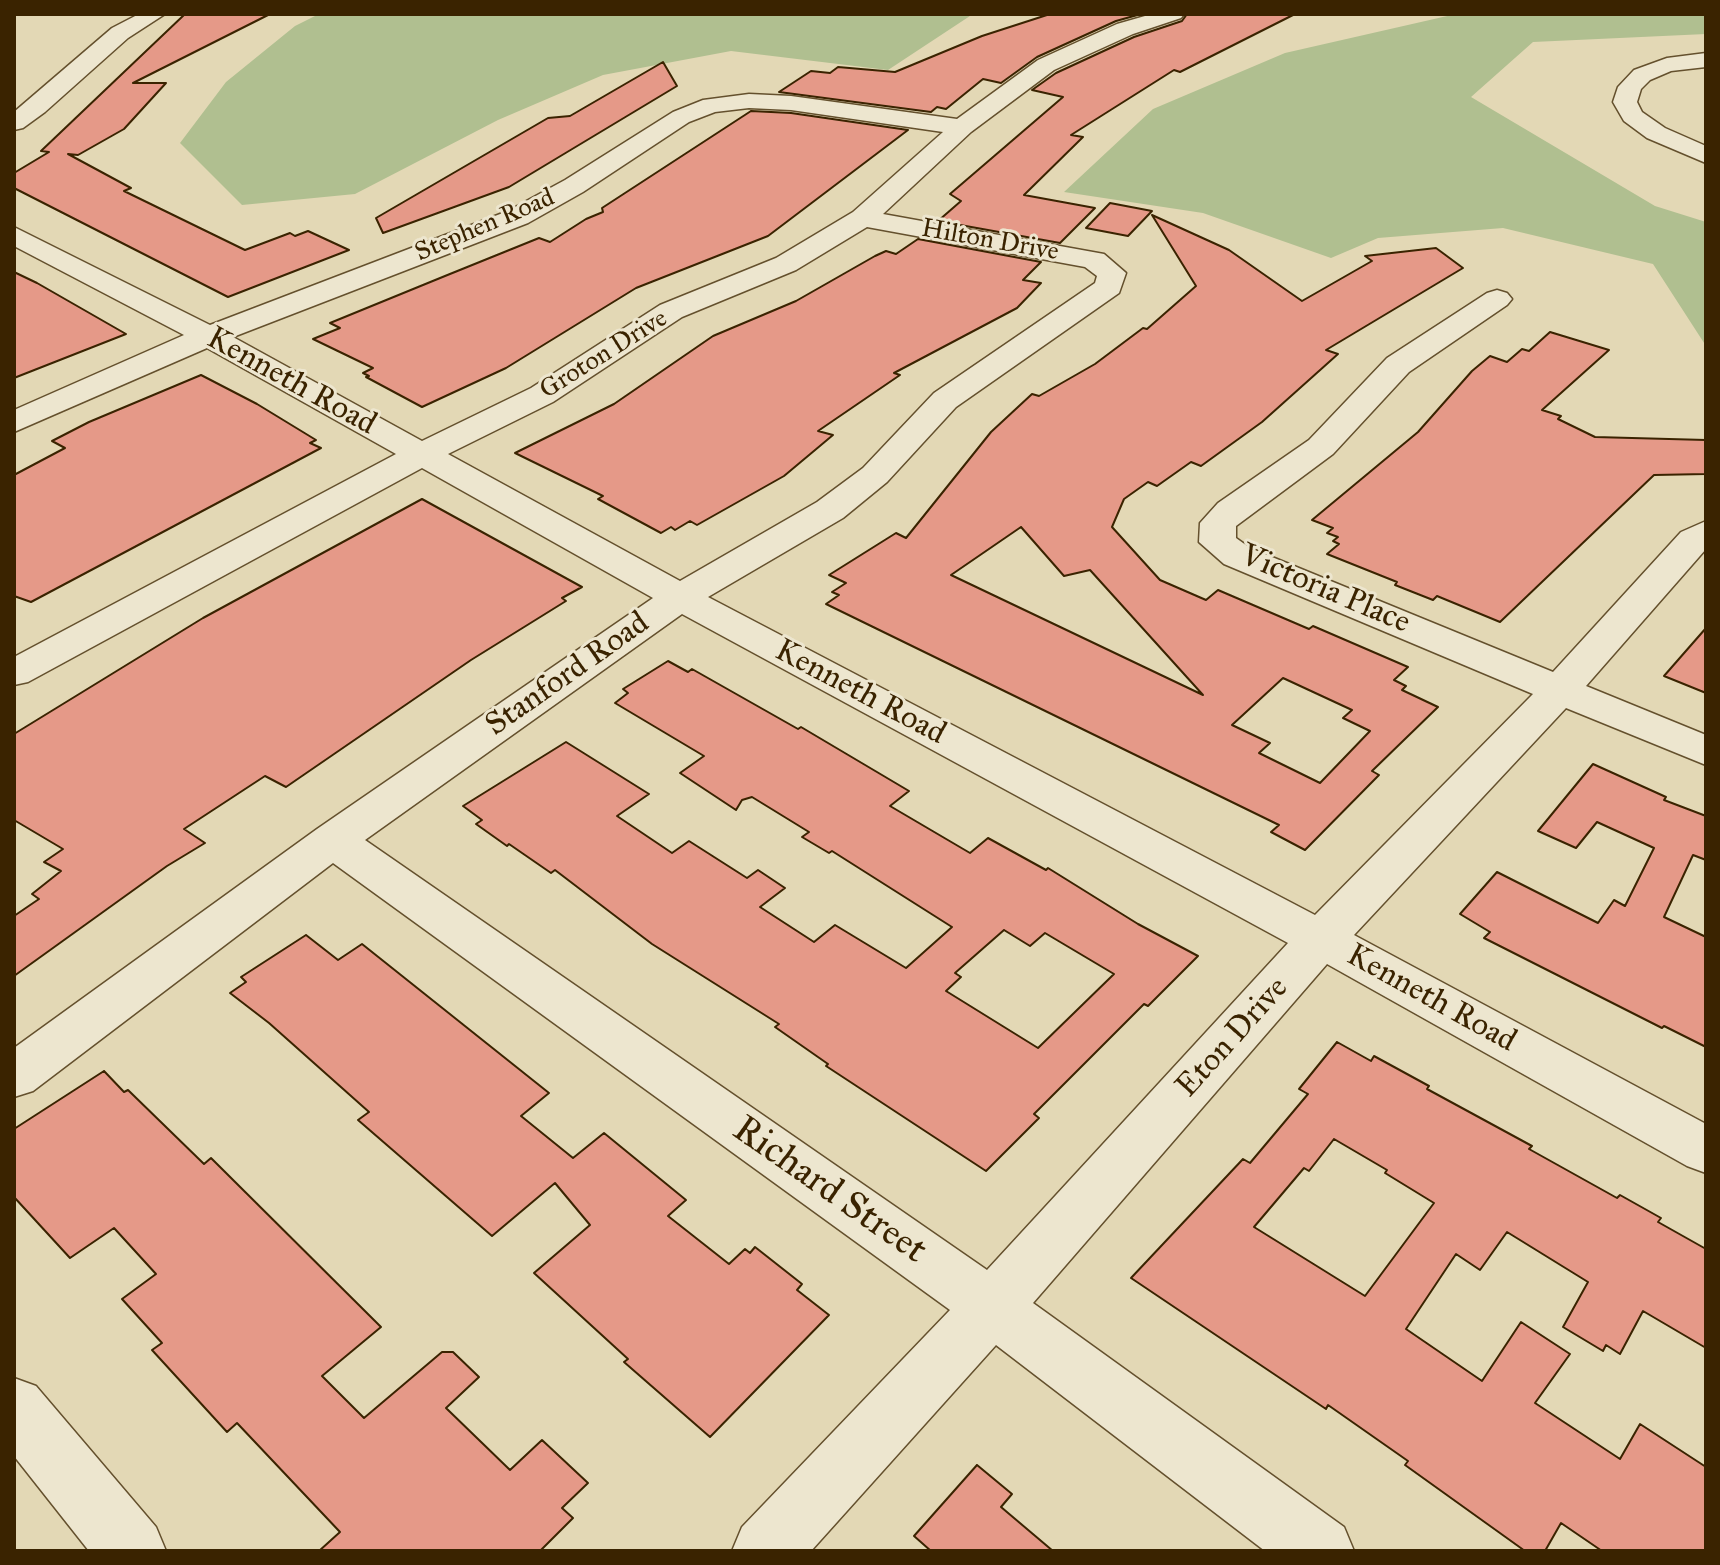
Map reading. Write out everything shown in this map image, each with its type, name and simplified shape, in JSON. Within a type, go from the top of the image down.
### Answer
[{"type":"street","points":[[14,123],[37,107],[120,33],[155,14]]},
{"type":"street","name":"Groton Drive","points":[[14,673],[422,454],[542,395],[671,311],[786,264],[863,218],[962,127],[1046,65],[1125,29],[1174,14]]},
{"type":"street","points":[[1706,60],[1667,65],[1642,75],[1630,87],[1625,102],[1632,116],[1656,133],[1706,155]]},
{"type":"street","name":"Stephen Road","points":[[14,422],[208,336],[518,217],[574,186],[681,117],[711,105],[749,101],[791,103],[962,127]]},
{"type":"street","name":"Hilton Drive","points":[[863,218],[1094,260],[1112,273]]},
{"type":"street","name":"Kenneth Road","points":[[19,242],[208,336],[680,597],[1321,939],[1706,1150]]},
{"type":"street","name":"Stanford Road","points":[[14,1076],[333,840],[680,597],[830,510],[875,475],[945,400],[1109,287],[1112,273]]},
{"type":"street","name":"Victoria Place","points":[[1497,299],[1398,365],[1321,447],[1218,523],[1217,542],[1237,556],[1561,689]]},
{"type":"street","name":"Eton Drive","points":[[766,1551],[992,1307],[1321,939],[1561,689],[1694,540],[1706,532]]},
{"type":"street","points":[[1561,689],[1706,751]]},
{"type":"street","name":"Richard Street","points":[[333,840],[992,1307],[1320,1551]]},
{"type":"street","points":[[14,1407],[132,1551]]},
{"type":"green space","points":[[319,14],[973,14],[888,70],[731,51],[603,75],[498,120],[355,194],[242,205],[180,143],[226,82],[295,26]]},
{"type":"green space","points":[[1456,14],[1706,14],[1706,34],[1533,42],[1471,97],[1655,206],[1706,222],[1706,346],[1653,264],[1503,228],[1378,238],[1331,258],[1203,213],[1064,192],[1153,109],[1285,53]]},
{"type":"building","points":[[185,14],[270,14],[133,83],[166,83],[124,129],[78,155],[68,154],[131,188],[124,191],[245,250],[290,233],[295,236],[308,231],[349,250],[228,297],[14,188],[14,173],[49,152],[41,151]]},
{"type":"building","points":[[1050,14],[1141,14],[1116,21],[1037,57],[1001,83],[983,79],[946,109],[937,107],[931,112],[779,92],[811,71],[830,73],[838,67],[895,72],[982,36]]},
{"type":"building","points":[[1187,14],[1295,14],[1180,72],[1174,70],[1071,135],[1083,137],[1024,195],[1095,208],[1060,243],[938,221],[961,201],[950,194],[1063,97],[1032,90],[1056,73],[1134,37],[1182,21]]},
{"type":"building","points":[[663,62],[677,86],[509,187],[383,233],[376,218],[548,118],[570,116]]},
{"type":"building","points":[[751,111],[791,113],[908,130],[768,236],[636,288],[506,368],[422,407],[366,377],[369,376],[363,373],[373,368],[313,339],[340,328],[330,323],[539,238],[550,242],[603,212],[602,208]]},
{"type":"building","points":[[1110,203],[1152,211],[1128,236],[1086,228]]},
{"type":"building","points":[[1152,215],[1229,250],[1302,301],[1372,261],[1365,256],[1436,248],[1463,268],[1326,350],[1338,354],[1262,422],[1201,466],[1191,462],[1157,486],[1148,482],[1124,499],[1112,527],[1160,580],[1206,600],[1218,590],[1408,667],[1394,680],[1406,686],[1402,690],[1438,707],[1372,771],[1379,775],[1305,850],[1271,832],[1279,825],[826,604],[839,595],[832,592],[846,583],[829,575],[896,533],[906,538],[991,432],[1032,394],[1039,396],[1095,364],[1143,328],[1147,329],[1196,286]],"holes":[[[1021,527],[1064,576],[1090,570],[1203,695],[951,575]],[[1283,678],[1352,710],[1343,718],[1370,731],[1320,783],[1259,753],[1270,743],[1232,725]]]},
{"type":"building","points":[[918,239],[1041,262],[1023,280],[1041,283],[1017,308],[894,373],[900,375],[818,431],[833,435],[784,476],[697,525],[690,521],[675,530],[671,527],[661,533],[598,499],[603,496],[515,453],[614,404],[713,336],[796,301],[886,251],[896,254]]},
{"type":"building","points":[[14,272],[37,283],[126,334],[14,378]]},
{"type":"building","points":[[1550,332],[1609,350],[1542,410],[1561,416],[1558,419],[1595,437],[1706,440],[1706,474],[1654,475],[1500,622],[1437,596],[1433,600],[1327,554],[1339,544],[1333,541],[1338,537],[1327,533],[1333,528],[1312,520],[1418,432],[1472,371],[1490,356],[1507,362],[1522,349],[1529,351]]},
{"type":"building","points":[[201,375],[257,404],[316,440],[310,443],[321,448],[31,602],[14,596],[14,475],[65,448],[52,441]]},
{"type":"building","points":[[422,499],[582,587],[562,598],[566,601],[471,660],[286,787],[265,776],[184,829],[205,843],[167,866],[14,976],[14,916],[39,899],[32,894],[61,871],[44,862],[63,849],[14,820],[14,734],[203,618]]},
{"type":"building","points":[[1706,628],[1706,693],[1664,676]]},
{"type":"building","points":[[668,661],[688,672],[692,669],[798,729],[801,727],[909,791],[890,806],[970,853],[988,838],[1046,870],[1048,868],[1138,924],[1198,956],[1148,1006],[1144,1004],[1034,1114],[1039,1118],[986,1171],[826,1066],[828,1064],[775,1027],[779,1024],[652,944],[555,870],[551,873],[476,824],[482,820],[463,806],[566,742],[649,794],[617,816],[672,853],[689,841],[747,878],[758,870],[785,888],[760,907],[814,942],[835,925],[906,968],[952,927],[832,851],[829,853],[802,837],[809,832],[752,797],[742,800],[736,810],[680,773],[704,756],[615,703],[628,693],[623,689]],"holes":[[[1004,930],[1030,946],[1045,933],[1114,974],[1038,1048],[946,991],[961,977],[955,973]]]},
{"type":"building","points":[[1593,764],[1666,797],[1664,800],[1706,816],[1706,860],[1693,855],[1664,917],[1706,937],[1706,1047],[1484,938],[1490,932],[1460,914],[1497,872],[1598,923],[1614,900],[1625,906],[1654,848],[1597,822],[1576,848],[1538,831]]},
{"type":"building","points":[[306,935],[338,960],[362,944],[549,1093],[521,1116],[573,1158],[604,1133],[686,1200],[668,1216],[729,1264],[745,1249],[750,1253],[755,1247],[802,1284],[797,1290],[829,1315],[710,1437],[624,1362],[628,1359],[534,1273],[590,1225],[555,1183],[492,1236],[358,1120],[369,1112],[269,1023],[230,993],[246,982],[241,977]]},
{"type":"building","points":[[1337,1042],[1371,1061],[1374,1056],[1429,1086],[1427,1089],[1532,1146],[1529,1149],[1617,1198],[1620,1195],[1661,1218],[1658,1222],[1706,1249],[1706,1348],[1643,1311],[1620,1354],[1606,1345],[1603,1351],[1563,1327],[1588,1282],[1507,1232],[1480,1270],[1456,1254],[1406,1329],[1482,1381],[1521,1322],[1570,1354],[1535,1403],[1620,1459],[1640,1424],[1706,1467],[1706,1551],[1602,1551],[1561,1523],[1545,1551],[1525,1551],[1405,1465],[1408,1461],[1328,1405],[1326,1409],[1131,1278],[1243,1159],[1250,1163],[1308,1094],[1299,1089]],"holes":[[[1334,1139],[1387,1170],[1385,1173],[1434,1203],[1365,1296],[1254,1227],[1304,1168],[1309,1171]]]},
{"type":"building","points":[[104,1071],[124,1092],[128,1090],[204,1164],[211,1158],[381,1327],[322,1376],[364,1418],[442,1352],[453,1352],[479,1377],[446,1408],[510,1470],[542,1440],[588,1483],[562,1508],[573,1518],[540,1551],[319,1551],[340,1532],[237,1423],[227,1432],[152,1350],[162,1343],[122,1299],[156,1274],[114,1228],[70,1258],[14,1197],[14,1129]]},
{"type":"building","points":[[977,1465],[1012,1494],[1001,1507],[1053,1551],[931,1551],[914,1536]]}]
